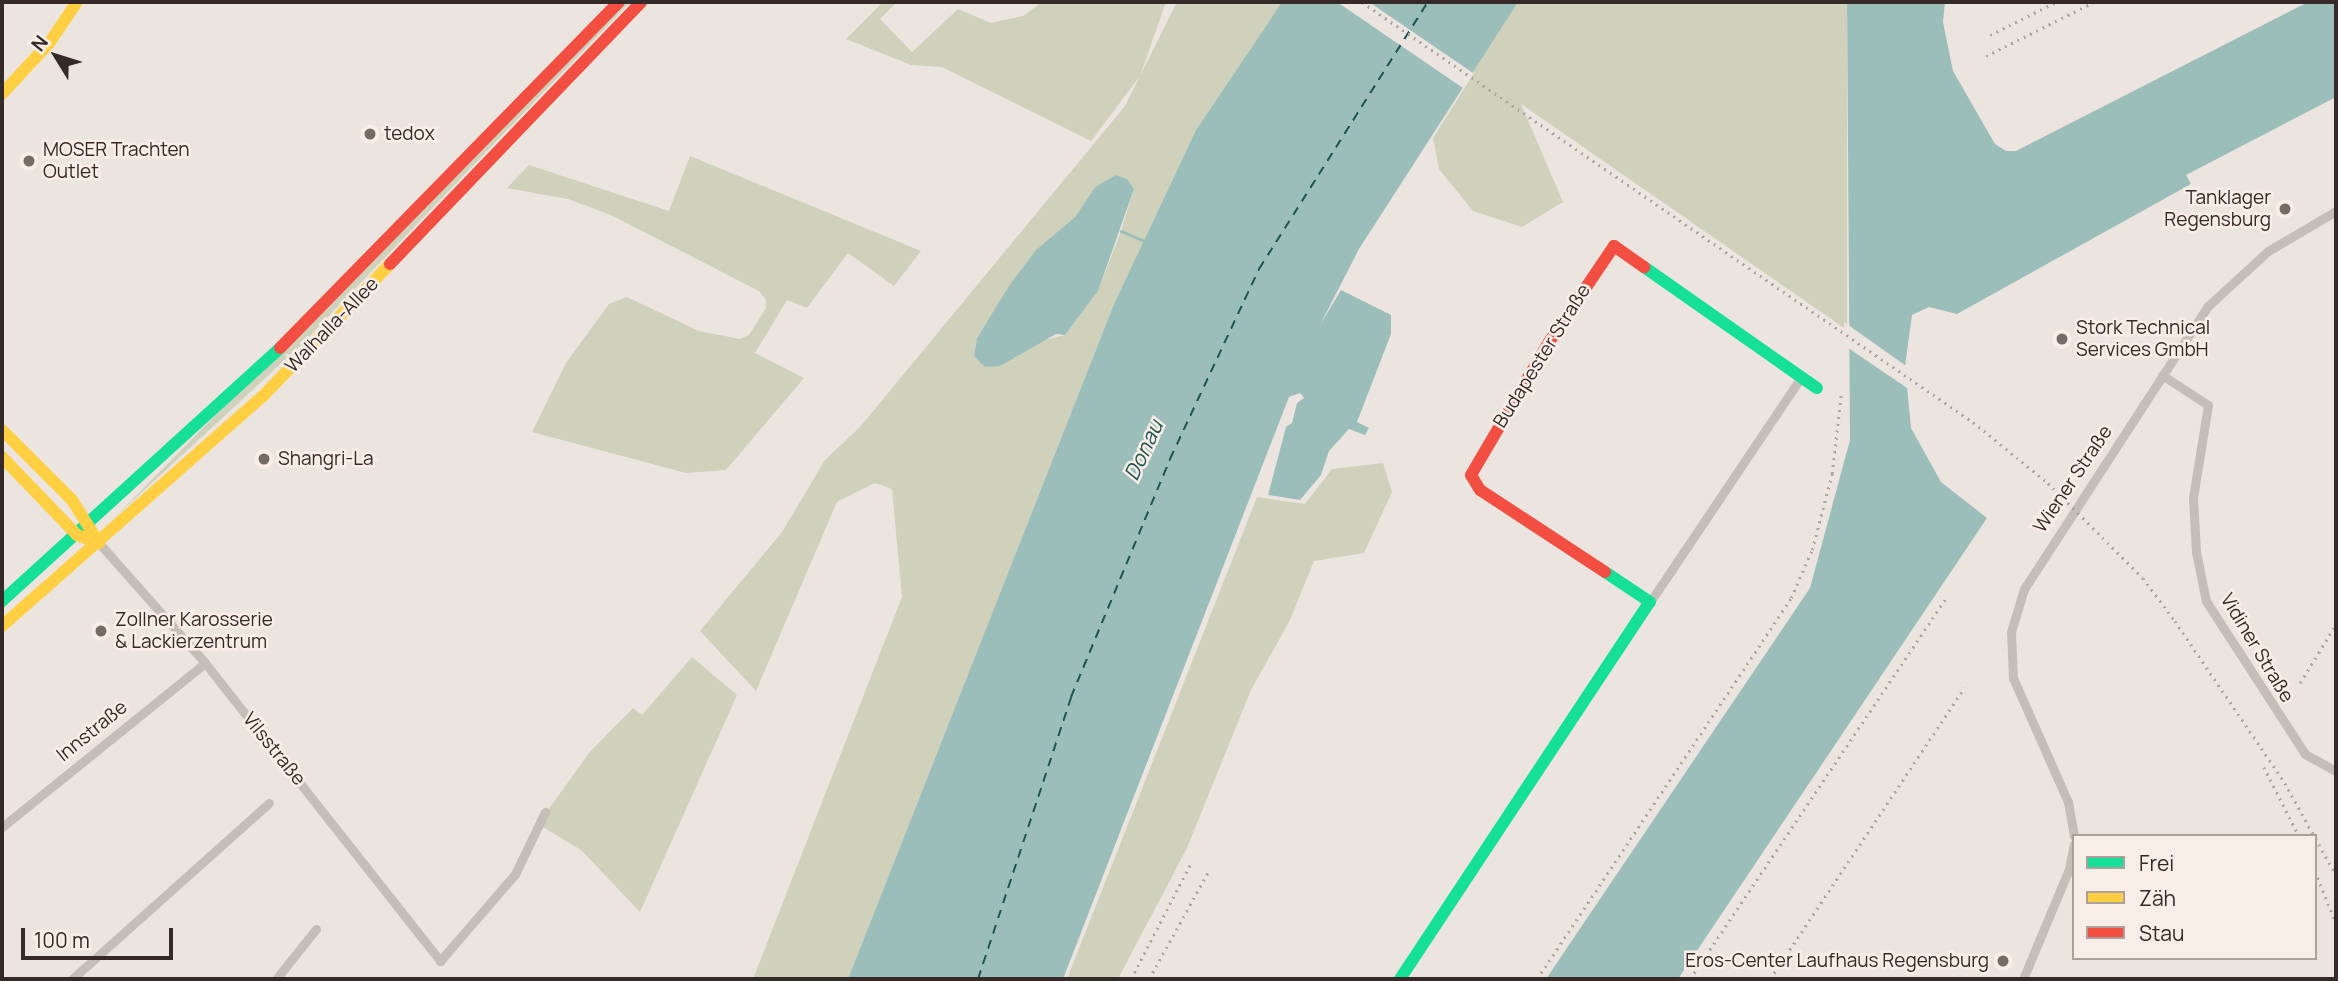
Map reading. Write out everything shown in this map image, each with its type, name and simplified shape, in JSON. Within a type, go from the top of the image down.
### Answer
[{"type":"main road","points":[[2,94],[50,42],[77,2]]},
{"type":"main road","name":"Walhalla-Allee","points":[[2,601],[91,523],[302,328],[478,141],[619,2]]},
{"type":"main road","name":"Walhalla-Allee","points":[[2,626],[99,543],[308,351],[641,2]]},
{"type":"main road","name":"Budapester Straße","points":[[1650,602],[1474,483],[1473,467],[1549,342],[1614,246],[1817,388]]},
{"type":"main road","name":"Vilsstraße","points":[[2,430],[91,523],[99,543]]},
{"type":"main road","name":"Vilsstraße","points":[[2,457],[77,535],[99,543]]},
{"type":"main road","points":[[1400,979],[1650,602]]},
{"type":"street","name":"Wiener Straße","points":[[2074,834],[2068,802],[2018,697],[2011,632],[2031,574],[2188,332],[2226,286],[2268,250],[2336,211]]},
{"type":"street","name":"Vidiner Straße","points":[[2162,375],[2207,405],[2193,498],[2196,552],[2206,601],[2305,754],[2336,771]]},
{"type":"street","points":[[1650,602],[1801,377]]},
{"type":"street","name":"Vilsstraße","points":[[99,543],[205,663],[440,961],[515,874],[545,811]]},
{"type":"street","name":"Innstraße","points":[[2,827],[205,663]]},
{"type":"street","points":[[72,979],[269,803]]},
{"type":"street","points":[[2024,979],[2070,869],[2072,856]]},
{"type":"street","points":[[276,979],[316,929]]},
{"type":"green space","points":[[624,2],[630,2],[301,345],[114,518]]},
{"type":"green space","points":[[883,2],[897,2],[880,19],[912,52],[958,9],[991,23],[1023,16],[1042,2],[1166,2],[1140,76],[1091,141],[942,67],[911,65],[846,39]]},
{"type":"green space","points":[[1177,2],[1282,2],[1196,130],[1114,304],[848,979],[753,979],[902,597],[892,489],[875,483],[837,502],[756,691],[700,631],[782,532],[825,460],[860,427],[1125,106]],"holes":[[[1116,175],[1134,189],[1098,291],[1065,335],[974,356],[977,337],[1036,250],[1075,217],[1095,187]]]},
{"type":"green space","points":[[1518,2],[1847,2],[1847,330],[1521,104],[1563,202],[1522,227],[1473,211],[1439,169],[1433,138],[1474,73],[1470,70]]},
{"type":"green space","points":[[690,156],[921,251],[894,286],[848,253],[807,308],[787,300],[755,353],[804,378],[726,470],[686,473],[532,432],[566,363],[609,304],[627,297],[699,331],[740,339],[749,335],[766,308],[766,300],[759,291],[611,215],[568,199],[507,188],[529,165],[669,211]]},
{"type":"green space","points":[[1383,463],[1392,492],[1364,553],[1314,561],[1290,620],[1251,690],[1187,848],[1118,979],[1067,979],[1257,497],[1305,504],[1332,469]]},
{"type":"green space","points":[[692,657],[737,695],[640,912],[581,850],[538,824],[589,753],[633,708],[642,715]]},
{"type":"water","name":"Donau","points":[[1282,2],[1518,2],[1359,249],[1320,325],[1341,290],[1391,315],[1391,334],[1357,422],[1369,428],[1365,435],[1349,429],[1329,451],[1321,475],[1300,500],[1268,495],[1286,427],[1292,423],[1297,403],[1304,398],[1300,393],[1289,397],[1063,979],[848,979],[1114,304],[1196,130]]},
{"type":"water","points":[[1847,2],[1945,2],[1943,22],[1953,71],[1995,144],[2006,151],[2016,151],[2308,2],[2336,2],[2336,97],[2186,175],[2191,184],[1957,314],[1929,307],[1912,315],[1905,366],[1911,428],[1941,482],[1987,518],[1678,979],[1546,979],[1810,588],[1850,440]]},
{"type":"water","points":[[1116,175],[1127,179],[1134,189],[1098,291],[1065,335],[1056,334],[1000,366],[985,367],[974,356],[977,338],[1011,283],[1036,250],[1075,217],[1095,187]]},
{"type":"pier","points":[[1337,2],[1369,2],[1473,73],[1463,88]]},
{"type":"pier","points":[[1844,322],[1909,368],[1910,390],[1844,345]]},
{"type":"waterway","points":[[1121,231],[1144,241]]},
{"type":"ferry route","points":[[978,979],[1071,697],[1170,459],[1259,269],[1428,2]]},
{"type":"railway","points":[[1362,2],[1973,422],[2048,483],[2143,578],[2285,783],[2313,834]]},
{"type":"railway","points":[[1990,35],[2056,2]]},
{"type":"railway","points":[[1986,56],[2094,2]]},
{"type":"railway","points":[[1537,979],[1791,598],[1812,550],[1832,474],[1841,395]]},
{"type":"railway","points":[[1690,979],[1947,596]]},
{"type":"railway","points":[[2300,683],[2336,624]]},
{"type":"railway","points":[[1770,979],[1964,688]]},
{"type":"railway","points":[[2264,767],[2298,834]]},
{"type":"railway","points":[[2317,841],[2336,875]]},
{"type":"railway","points":[[1131,979],[1191,863]]},
{"type":"railway","points":[[1149,979],[1208,872]]},
{"type":"railway","points":[[2317,876],[2336,923]]},
{"type":"traffic: fast","points":[[1644,267],[1817,388]]},
{"type":"traffic: fast","points":[[2,601],[280,348]]},
{"type":"traffic: fast","points":[[1400,979],[1650,602],[1605,572]]},
{"type":"traffic: slow","points":[[2,94],[50,42],[77,2]]},
{"type":"traffic: slow","points":[[2,626],[264,395],[390,264]]},
{"type":"traffic: slow","points":[[2,430],[72,500],[99,543]]},
{"type":"traffic: slow","points":[[2,457],[77,535],[99,543]]},
{"type":"traffic: jam","points":[[280,348],[619,2]]},
{"type":"traffic: jam","points":[[390,264],[641,2]]},
{"type":"traffic: jam","points":[[1605,572],[1480,490],[1471,475],[1549,342],[1614,246],[1644,267]]},
{"type":"place","name":"tedox","points":[[370,134]]},
{"type":"place","name":"MOSER Trachten Outlet","points":[[29,161]]},
{"type":"place","name":"Tanklager Regensburg","points":[[2285,209]]},
{"type":"place","name":"Stork Technical Services GmbH","points":[[2062,339]]},
{"type":"place","name":"Shangri-La","points":[[264,459]]},
{"type":"place","name":"Zollner Karosserie & Lackierzentrum","points":[[101,631]]},
{"type":"place","name":"Eros-Center Laufhaus Regensburg","points":[[2003,961]]}]
